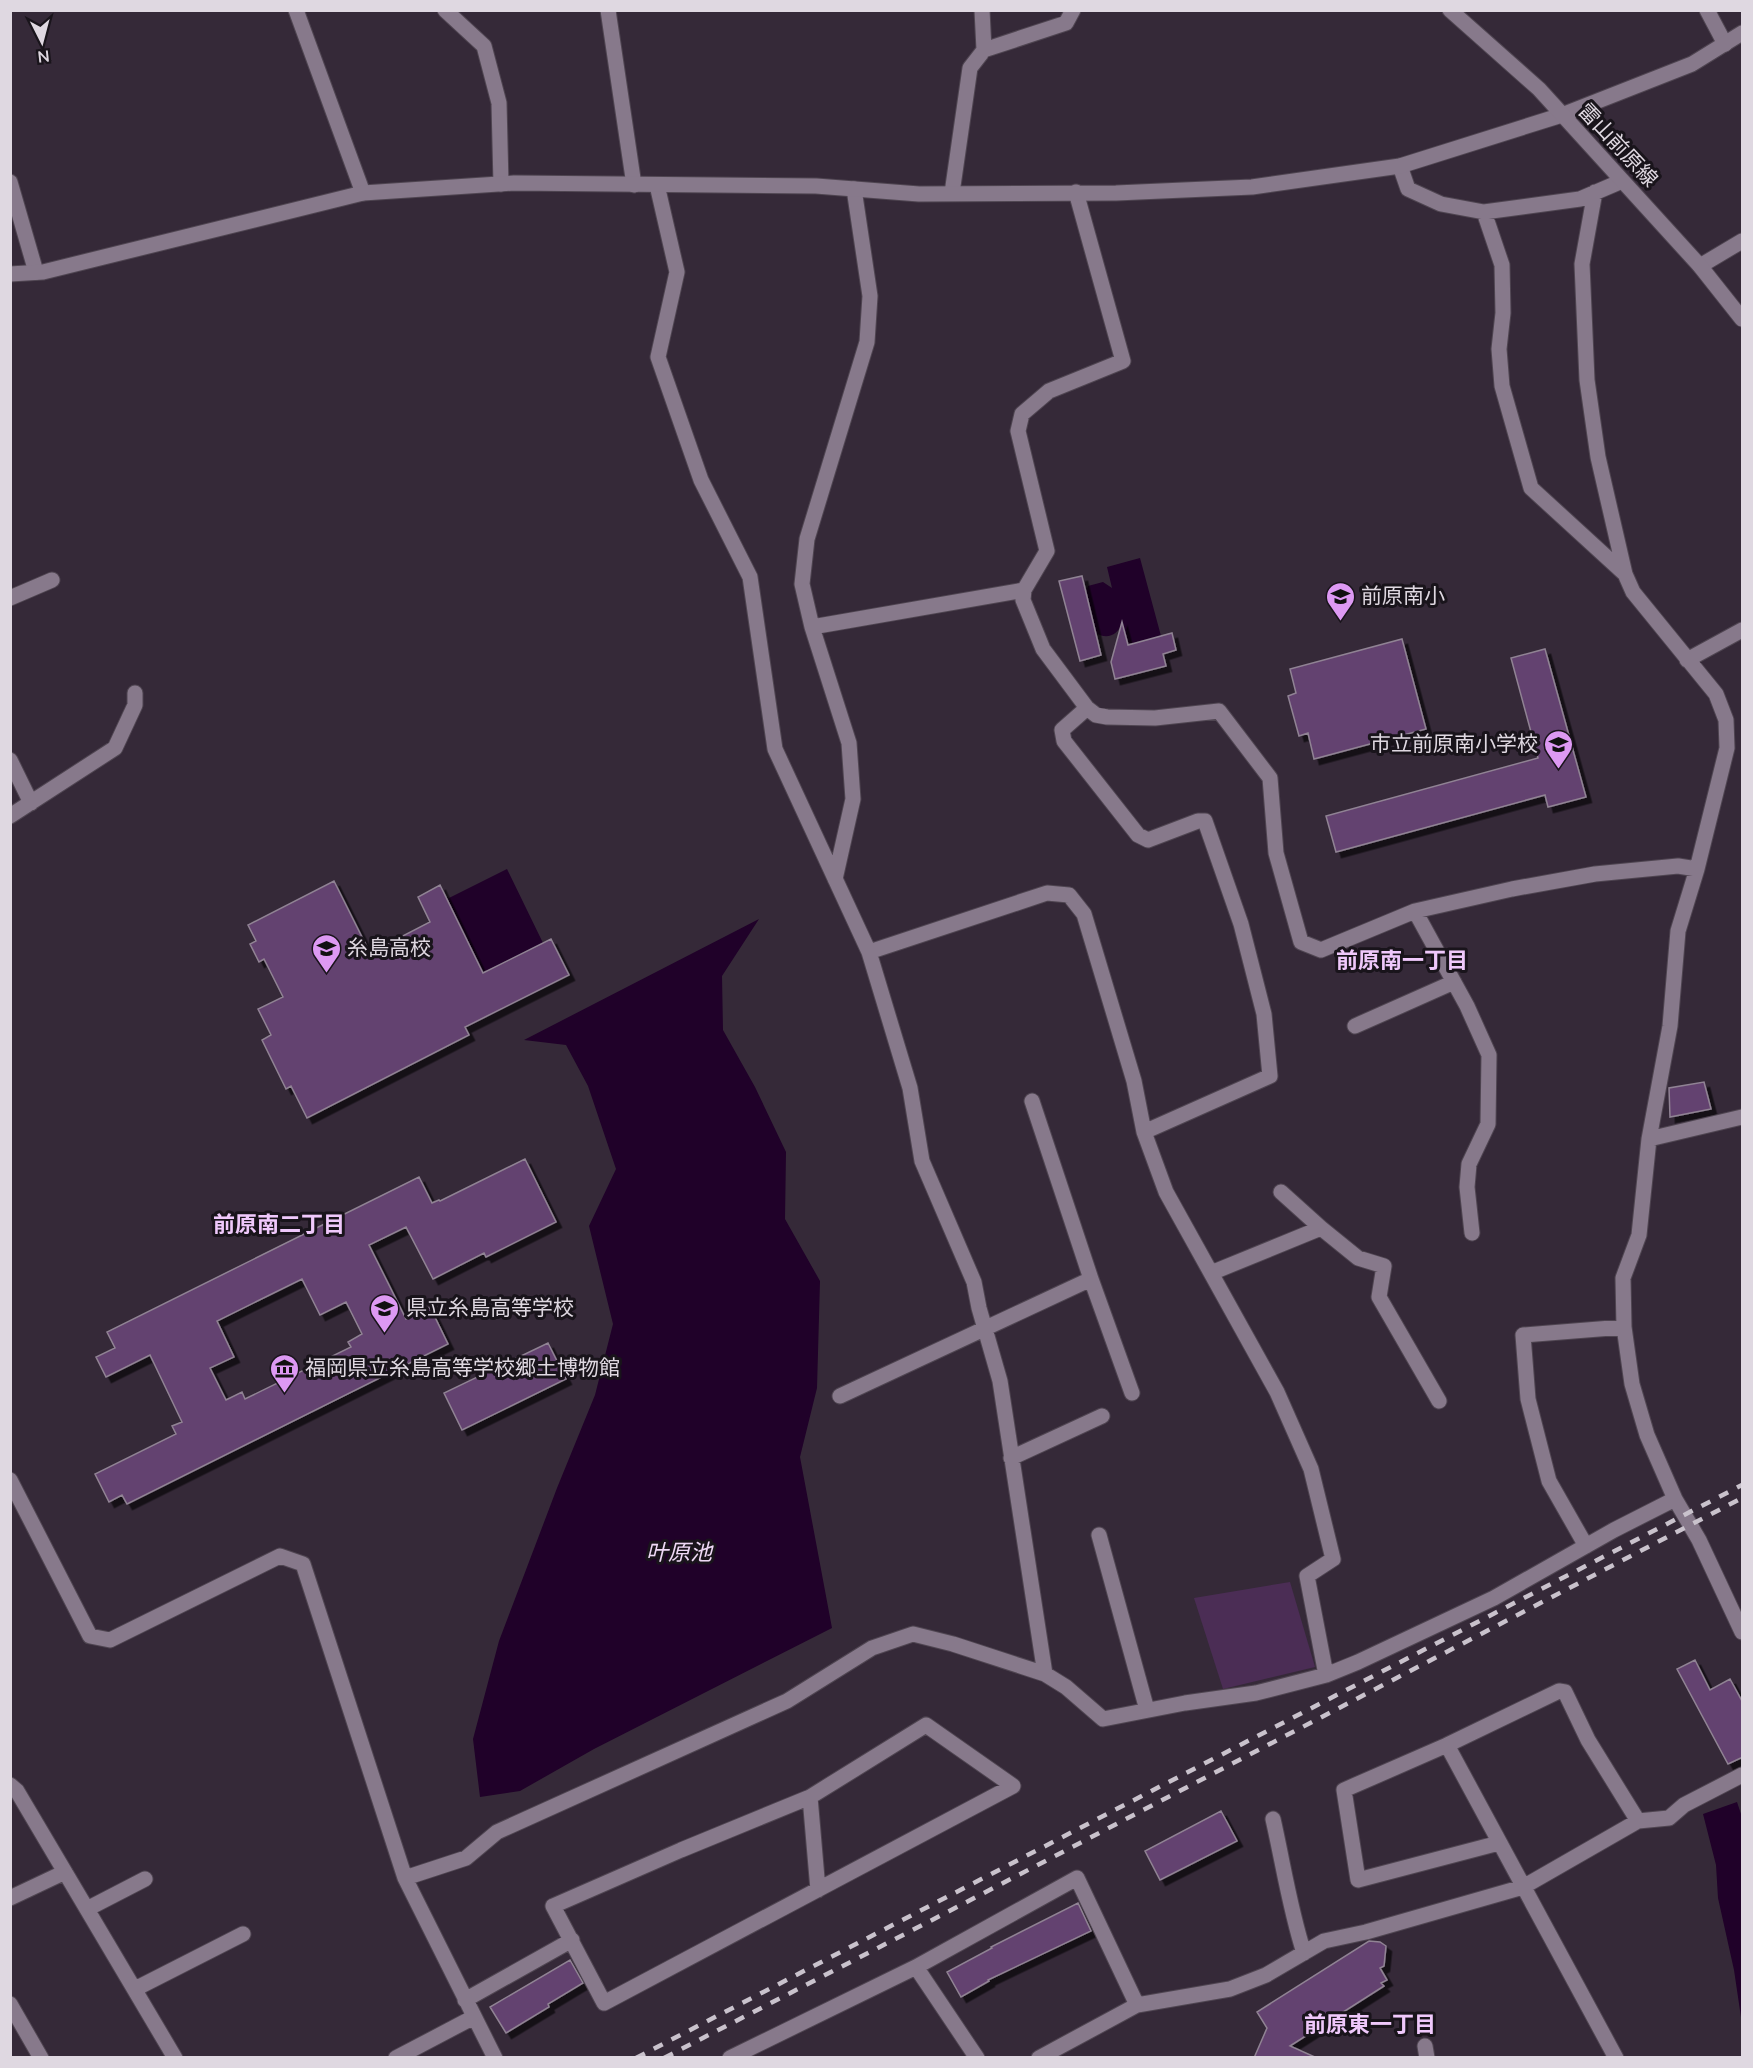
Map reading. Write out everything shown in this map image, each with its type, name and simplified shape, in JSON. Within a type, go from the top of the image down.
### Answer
[{"type":"street","points":[[296,10],[363,193]]},
{"type":"street","points":[[445,10],[484,46],[499,103],[501,184]]},
{"type":"street","points":[[608,10],[634,185]]},
{"type":"street","points":[[981,10],[984,50]]},
{"type":"street","points":[[952,194],[970,68],[984,50],[1066,23],[1073,10]]},
{"type":"street","name":"雷山前原線","points":[[1450,10],[1539,90],[1700,266],[1743,319]]},
{"type":"street","points":[[1707,10],[1725,44]]},
{"type":"street","points":[[10,274],[66,267],[363,193],[501,184],[816,186],[919,194],[1116,193],[1252,187],[1400,166],[1562,115],[1692,64],[1743,33]]},
{"type":"street","points":[[1400,166],[1408,189],[1441,204],[1484,212],[1580,199],[1622,181]]},
{"type":"street","points":[[10,182],[36,272]]},
{"type":"street","points":[[657,185],[677,272],[658,357],[701,480],[750,577],[775,749],[869,952],[910,1088],[922,1161],[974,1282],[984,1329],[1000,1382],[1045,1674]]},
{"type":"street","points":[[835,879],[853,799],[849,743],[812,627],[802,584],[807,539],[867,342],[870,296],[854,189]]},
{"type":"street","points":[[1076,192],[1123,361],[1049,391],[1022,414],[1018,431],[1047,551],[1024,590],[1023,600],[1043,649],[1087,708],[1096,715],[1155,718],[1219,711],[1270,778],[1276,853],[1301,942],[1321,950],[1415,911],[1512,889],[1595,874],[1678,866],[1697,870]]},
{"type":"street","points":[[1595,192],[1582,264],[1587,380],[1598,457],[1624,574],[1633,592],[1716,694],[1726,720],[1727,748],[1697,870],[1678,930],[1670,1026],[1649,1139],[1639,1235],[1623,1278],[1624,1327],[1632,1384],[1647,1435],[1675,1499],[1699,1540],[1743,1632]]},
{"type":"street","points":[[1484,212],[1502,265],[1503,313],[1499,349],[1502,386],[1531,488],[1624,574]]},
{"type":"street","points":[[1700,266],[1743,241]]},
{"type":"street","points":[[10,597],[52,580]]},
{"type":"street","points":[[812,627],[1024,590]]},
{"type":"street","points":[[1687,660],[1743,630]]},
{"type":"street","points":[[10,816],[115,748],[135,705],[135,693]]},
{"type":"street","points":[[1087,708],[1062,730],[1064,741],[1137,835],[1148,840],[1198,821],[1205,821],[1241,924],[1264,1014],[1270,1076],[1144,1132]]},
{"type":"street","points":[[10,760],[31,803]]},
{"type":"street","points":[[869,952],[1047,893],[1069,895],[1084,915],[1134,1081],[1144,1132],[1166,1192],[1277,1392],[1311,1469],[1333,1560],[1306,1576],[1326,1675]]},
{"type":"street","points":[[1415,911],[1467,1006],[1489,1055],[1488,1124],[1469,1164],[1467,1187],[1472,1233]]},
{"type":"street","points":[[1355,1026],[1454,982]]},
{"type":"street","points":[[1032,1101],[1091,1279],[1132,1393]]},
{"type":"street","points":[[1649,1139],[1743,1118]]},
{"type":"street","points":[[1281,1192],[1358,1258],[1384,1266],[1379,1297],[1439,1401]]},
{"type":"street","points":[[1211,1273],[1321,1228]]},
{"type":"street","points":[[840,1396],[1091,1279]]},
{"type":"street","points":[[1586,1546],[1548,1481],[1528,1399],[1523,1335],[1624,1327]]},
{"type":"street","points":[[1011,1458],[1102,1416]]},
{"type":"street","points":[[12,1488],[90,1636],[110,1640],[280,1556],[303,1564],[405,1878],[495,2058]]},
{"type":"street","points":[[405,1878],[466,1858],[497,1833],[787,1701],[872,1648],[913,1634],[953,1644],[1045,1674],[1066,1687],[1103,1719],[1185,1703],[1256,1693],[1326,1675],[1358,1662],[1494,1598],[1675,1499]]},
{"type":"street","points":[[1099,1535],[1147,1710]]},
{"type":"street","points":[[1499,1843],[1358,1881],[1344,1790],[1447,1744],[1553,1692],[1565,1692],[1588,1740],[1638,1821]]},
{"type":"street","points":[[926,1725],[1012,1786],[818,1890],[604,2003],[554,1906],[810,1797],[926,1725]]},
{"type":"street","points":[[1447,1744],[1616,2058]]},
{"type":"street","points":[[1039,2058],[1137,2005],[1230,1989],[1266,1975],[1324,1941],[1366,1932],[1523,1887],[1638,1821],[1669,1818],[1684,1805],[1743,1775]]},
{"type":"street","points":[[13,1790],[65,1872],[175,2058]]},
{"type":"street","points":[[810,1797],[818,1890]]},
{"type":"street","points":[[1273,1819],[1295,1923],[1304,1953]]},
{"type":"street","points":[[10,1898],[65,1872]]},
{"type":"street","points":[[87,1909],[145,1878]]},
{"type":"street","points":[[730,2058],[916,1967],[1077,1878],[1137,2005]]},
{"type":"street","points":[[135,1989],[243,1934]]},
{"type":"street","points":[[465,2000],[572,1940]]},
{"type":"street","points":[[916,1967],[977,2058]]},
{"type":"street","points":[[10,2004],[41,2058]]},
{"type":"street","points":[[396,2058],[474,2016]]},
{"type":"shaded area","points":[[1290,1582],[1315,1667],[1223,1689],[1194,1598]]},
{"type":"water","points":[[1140,558],[1161,636],[1128,645],[1122,623],[1118,631],[1112,635],[1104,636],[1096,633],[1086,592],[1088,586],[1103,582],[1112,588],[1107,567]]},
{"type":"water","points":[[507,869],[543,943],[483,973],[447,899]]},
{"type":"water","name":"叶原池","points":[[759,919],[722,976],[723,1030],[755,1087],[786,1152],[785,1219],[820,1281],[817,1388],[800,1457],[832,1628],[594,1749],[520,1791],[480,1797],[473,1739],[499,1641],[595,1395],[613,1324],[589,1226],[616,1169],[588,1086],[566,1045],[524,1040]]},
{"type":"water","points":[[1737,1802],[1742,1817],[1742,2024],[1734,1970],[1718,1898],[1716,1865],[1703,1814]]},
{"type":"building","points":[[1082,576],[1101,655],[1080,661],[1059,581]]},
{"type":"building","points":[[1122,622],[1128,645],[1172,633],[1176,650],[1163,654],[1166,666],[1115,679],[1111,662]]},
{"type":"building","points":[[1402,639],[1426,729],[1314,759],[1308,733],[1299,736],[1288,696],[1296,693],[1290,669]]},
{"type":"building","points":[[1545,649],[1586,797],[1548,807],[1545,795],[1336,852],[1326,816],[1538,758],[1511,658]]},
{"type":"building","points":[[334,881],[370,953],[430,922],[418,897],[440,885],[483,973],[551,939],[569,975],[465,1027],[469,1035],[307,1118],[291,1086],[286,1089],[262,1040],[271,1035],[258,1009],[283,997],[264,959],[259,962],[250,944],[256,941],[248,925]]},
{"type":"building","points":[[1704,1082],[1711,1109],[1670,1117],[1669,1088]]},
{"type":"building","points":[[525,1159],[556,1222],[486,1257],[484,1253],[433,1279],[406,1227],[369,1245],[406,1319],[430,1307],[448,1344],[127,1504],[122,1495],[109,1502],[95,1474],[176,1434],[172,1426],[182,1422],[150,1355],[106,1377],[96,1357],[115,1348],[107,1332],[419,1177],[432,1203]],"holes":[[[302,1279],[320,1315],[346,1302],[362,1334],[348,1342],[351,1347],[245,1399],[242,1392],[226,1400],[210,1368],[234,1357],[217,1321]]]},
{"type":"building","points":[[548,1343],[566,1379],[462,1430],[444,1393]]},
{"type":"building","points":[[1695,1660],[1710,1690],[1730,1679],[1743,1703],[1743,1757],[1728,1764],[1677,1669]]},
{"type":"building","points":[[1221,1811],[1237,1841],[1160,1880],[1145,1851]]},
{"type":"building","points":[[1078,1903],[1091,1931],[988,1980],[961,1997],[947,1972]]},
{"type":"building","points":[[1369,1941],[1380,1942],[1386,1946],[1384,1966],[1380,1968],[1387,1980],[1381,1983],[1384,1986],[1290,2046],[1317,2058],[1254,2058],[1267,2028],[1257,2012]]},
{"type":"building","points":[[570,1960],[583,1983],[506,2033],[490,2007]]},
{"type":"railway","points":[[636,2058],[1742,1485]]},
{"type":"railway","points":[[664,2058],[1742,1498]]},
{"type":"place","name":"前原南小","points":[[1340,622]]},
{"type":"place","name":"市立前原南小学校","points":[[1559,770]]},
{"type":"place","name":"糸島高校","points":[[326,974]]},
{"type":"place","name":"県立糸島高等学校","points":[[385,1334]]},
{"type":"place","name":"福岡県立糸島高等学校郷土博物館","points":[[284,1394]]},
{"type":"district","name":"前原南一丁目","points":[[1402,960]]},
{"type":"district","name":"前原南二丁目","points":[[279,1224]]},
{"type":"district","name":"前原東一丁目","points":[[1370,2024]]}]
